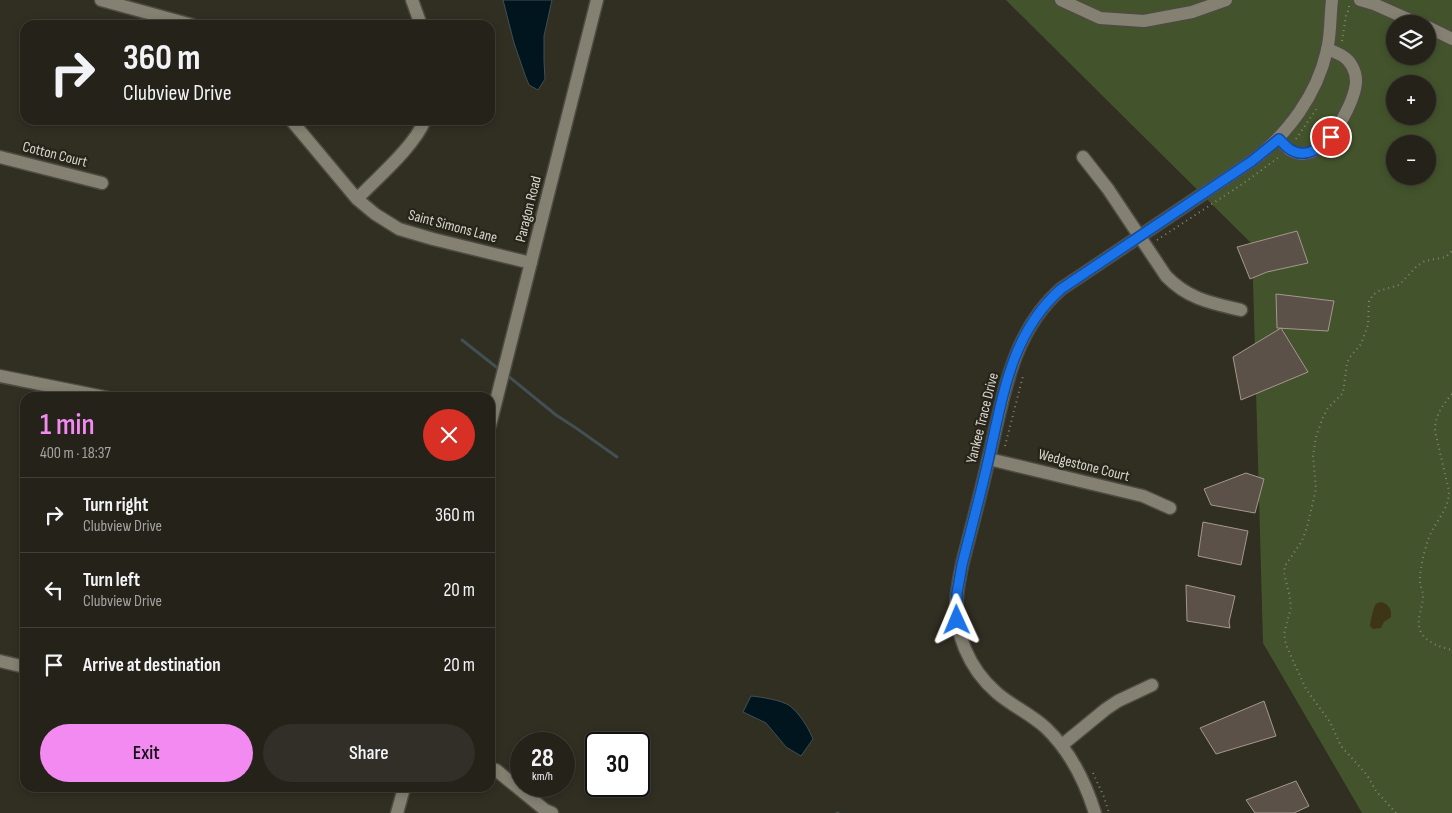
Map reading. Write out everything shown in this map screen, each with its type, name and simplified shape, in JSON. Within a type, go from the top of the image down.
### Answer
[{"type":"street","points":[[101,0],[124,3],[177,20]]},
{"type":"street","points":[[412,0],[419,20]]},
{"type":"street","name":"Paragon Road","points":[[495,405],[597,0]]},
{"type":"street","points":[[1061,0],[1100,18],[1144,20],[1192,12],[1226,0]]},
{"type":"street","name":"Yankee Trace Drive","points":[[1095,813],[1081,776],[1062,745],[1042,725],[998,694],[974,667],[962,642],[957,620],[957,593],[962,565],[995,461],[1008,374],[1021,341],[1049,299],[1061,289],[1252,161],[1279,139],[1294,121],[1310,95],[1333,51],[1332,0]]},
{"type":"street","points":[[1360,0],[1399,15]]},
{"type":"street","points":[[1436,32],[1452,39]]},
{"type":"street","points":[[1279,139],[1291,150],[1301,153],[1312,152],[1331,137],[1346,113],[1356,87],[1356,79],[1352,64],[1333,51]]},
{"type":"street","name":"Saint Simons Lane","points":[[295,125],[357,199],[375,214],[399,229],[531,263]]},
{"type":"street","points":[[357,199],[405,150],[422,125]]},
{"type":"street","name":"Cotton Court","points":[[0,157],[102,183]]},
{"type":"street","points":[[1083,157],[1108,189],[1166,276],[1175,285],[1186,293],[1202,300],[1241,310]]},
{"type":"street","points":[[0,376],[80,392]]},
{"type":"street","name":"Wedgestone Court","points":[[995,461],[1143,496],[1170,508]]},
{"type":"street","points":[[0,661],[20,666]]},
{"type":"street","points":[[1062,745],[1106,709],[1118,701],[1152,685]]},
{"type":"street","points":[[495,770],[545,810],[552,813]]},
{"type":"street","points":[[397,813],[403,792]]},
{"type":"path","points":[[1333,51],[1343,40],[1349,0]]},
{"type":"path","points":[[1147,248],[1276,160],[1302,131],[1318,106]]},
{"type":"path","points":[[1396,813],[1376,791],[1367,775],[1341,746],[1330,722],[1306,689],[1286,646],[1284,634],[1291,607],[1284,573],[1285,566],[1302,541],[1307,527],[1316,489],[1313,456],[1318,430],[1328,408],[1343,393],[1347,363],[1361,344],[1368,325],[1369,301],[1379,291],[1399,285],[1412,270],[1425,261],[1446,257],[1452,251]]},
{"type":"path","points":[[995,461],[1024,370]]},
{"type":"path","points":[[1452,394],[1437,413],[1435,421],[1435,431],[1448,483],[1449,500],[1427,544],[1420,579],[1423,597],[1419,627],[1423,635],[1436,645],[1452,650]]},
{"type":"path","points":[[1094,773],[1104,797],[1108,813]]},
{"type":"green space","points":[[1006,0],[1452,0],[1452,813],[1362,813],[1263,643],[1252,244]]},
{"type":"sand","points":[[1380,602],[1389,607],[1391,617],[1384,622],[1381,628],[1373,629],[1370,626],[1372,614],[1375,605]]},
{"type":"water","points":[[503,0],[552,0],[544,36],[545,79],[538,90],[529,85],[525,75],[514,43]]},
{"type":"water","points":[[751,696],[782,702],[790,706],[797,713],[813,739],[801,756],[786,747],[766,723],[743,712]]},
{"type":"building","points":[[1297,231],[1308,263],[1267,272],[1250,279],[1237,247]]},
{"type":"building","points":[[1276,294],[1334,301],[1328,331],[1277,328]]},
{"type":"building","points":[[1281,328],[1308,372],[1241,400],[1233,357]]},
{"type":"building","points":[[1246,473],[1264,479],[1255,513],[1211,505],[1204,489]]},
{"type":"building","points":[[1203,522],[1248,531],[1241,565],[1198,556]]},
{"type":"building","points":[[1186,585],[1235,596],[1229,622],[1230,628],[1187,621]]},
{"type":"building","points":[[1264,701],[1276,736],[1216,754],[1200,728]]},
{"type":"building","points":[[1296,781],[1309,806],[1294,813],[1255,813],[1246,800]]},
{"type":"waterway","points":[[462,340],[500,370]]},
{"type":"waterway","points":[[507,375],[556,415],[617,457]]},
{"type":"route","points":[[957,620],[957,593],[962,565],[989,460],[1008,374],[1021,341],[1040,310],[1061,289],[1252,161],[1279,139],[1291,150],[1301,153],[1312,152],[1321,147],[1331,137]]}]
